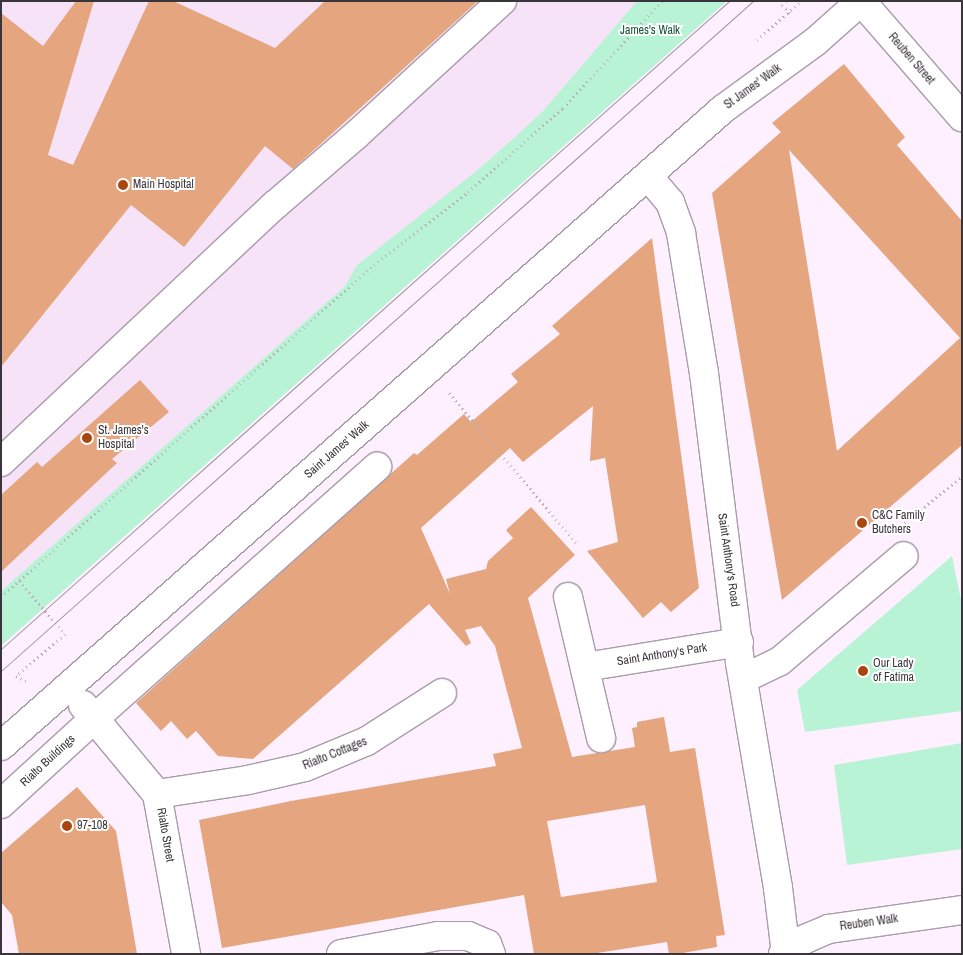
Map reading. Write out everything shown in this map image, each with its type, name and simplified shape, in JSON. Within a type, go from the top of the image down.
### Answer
[{"type":"street","points":[[1,462],[275,205],[355,136],[502,1]]},
{"type":"street","name":"Reuben Street","points":[[861,1],[962,117]]},
{"type":"street","name":"St James' Walk","points":[[648,176],[723,109],[814,42],[861,1]]},
{"type":"street","name":"Saint Anthony's Road","points":[[648,176],[670,202],[681,234],[704,373],[743,679],[778,888],[785,953]]},
{"type":"street","name":"Saint James' Walk","points":[[1,746],[26,726],[648,176]]},
{"type":"street","name":"Rialto Buildings","points":[[1,804],[94,718],[377,467]]},
{"type":"street","points":[[743,679],[780,661],[904,556]]},
{"type":"street","points":[[568,597],[601,738]]},
{"type":"street","name":"Saint Anthony's Park","points":[[584,667],[739,642]]},
{"type":"street","name":"Rialto Cottages","points":[[157,794],[248,780],[305,767],[367,741],[442,693]]},
{"type":"street","name":"Rialto Street","points":[[61,695],[94,718],[157,794],[186,954]]},
{"type":"street","name":"Reuben Walk","points":[[785,953],[805,939],[829,929],[962,910]]},
{"type":"street","points":[[341,954],[438,936],[468,936],[487,944],[491,954]]},
{"type":"path","points":[[1,596],[374,264],[468,192],[563,108],[662,1]]},
{"type":"path","points":[[786,1],[782,5],[791,15]]},
{"type":"path","points":[[473,420],[577,544]]},
{"type":"path","points":[[19,581],[65,634],[16,676],[44,690],[61,695]]},
{"type":"shaded area","name":"St. James's Hospital","points":[[1,1],[637,1],[543,111],[513,139],[475,172],[357,265],[345,286],[1,591]]},
{"type":"green space","name":"James's Walk","points":[[637,1],[727,1],[1,646],[1,591],[345,286],[357,265],[475,172],[513,139],[543,111]]},
{"type":"green space","points":[[952,556],[962,605],[962,711],[805,732],[797,690]]},
{"type":"green space","points":[[962,743],[962,849],[847,865],[834,765]]},
{"type":"building","points":[[76,1],[94,1],[48,155],[73,165],[149,1],[173,1],[275,48],[325,1],[478,1],[293,169],[265,146],[184,247],[131,205],[1,367],[1,13],[43,46]]},
{"type":"building","points":[[844,64],[905,137],[897,145],[962,221],[962,445],[782,600],[712,193],[781,132],[772,123]],"holes":[[[789,150],[960,338],[837,451]]]},
{"type":"building","points":[[652,238],[699,588],[671,612],[661,602],[643,618],[587,551],[618,542],[605,458],[590,461],[593,406],[523,462],[510,448],[421,528],[450,594],[446,579],[486,569],[488,561],[513,538],[506,530],[531,507],[575,555],[528,598],[572,757],[635,747],[632,728],[637,727],[637,722],[664,717],[670,752],[695,748],[725,935],[716,936],[717,947],[677,954],[669,954],[667,942],[591,954],[534,954],[524,895],[222,948],[199,820],[291,801],[496,766],[493,754],[522,748],[495,646],[481,626],[465,630],[471,643],[466,646],[429,604],[253,759],[218,756],[196,731],[187,739],[171,721],[161,731],[136,703],[414,453],[417,455],[464,414],[471,422],[518,382],[511,374],[560,334],[552,326]],"holes":[[[645,805],[657,882],[561,897],[547,821]]]},
{"type":"building","points":[[140,380],[169,412],[112,459],[117,463],[1,572],[1,495],[37,462],[42,467]]},
{"type":"building","points":[[77,787],[116,831],[137,954],[19,954],[12,915],[1,902],[1,853]]},
{"type":"tram line","points":[[1,649],[729,1]]},
{"type":"tram line","points":[[1,671],[753,1]]},
{"type":"place","name":"Main Hospital","points":[[123,185]]},
{"type":"place","name":"St. James's Hospital","points":[[87,438]]},
{"type":"place","name":"C&C Family Butchers","points":[[862,523]]},
{"type":"place","name":"Our Lady of Fatima","points":[[863,671]]},
{"type":"place","name":"97-108","points":[[67,826]]}]
